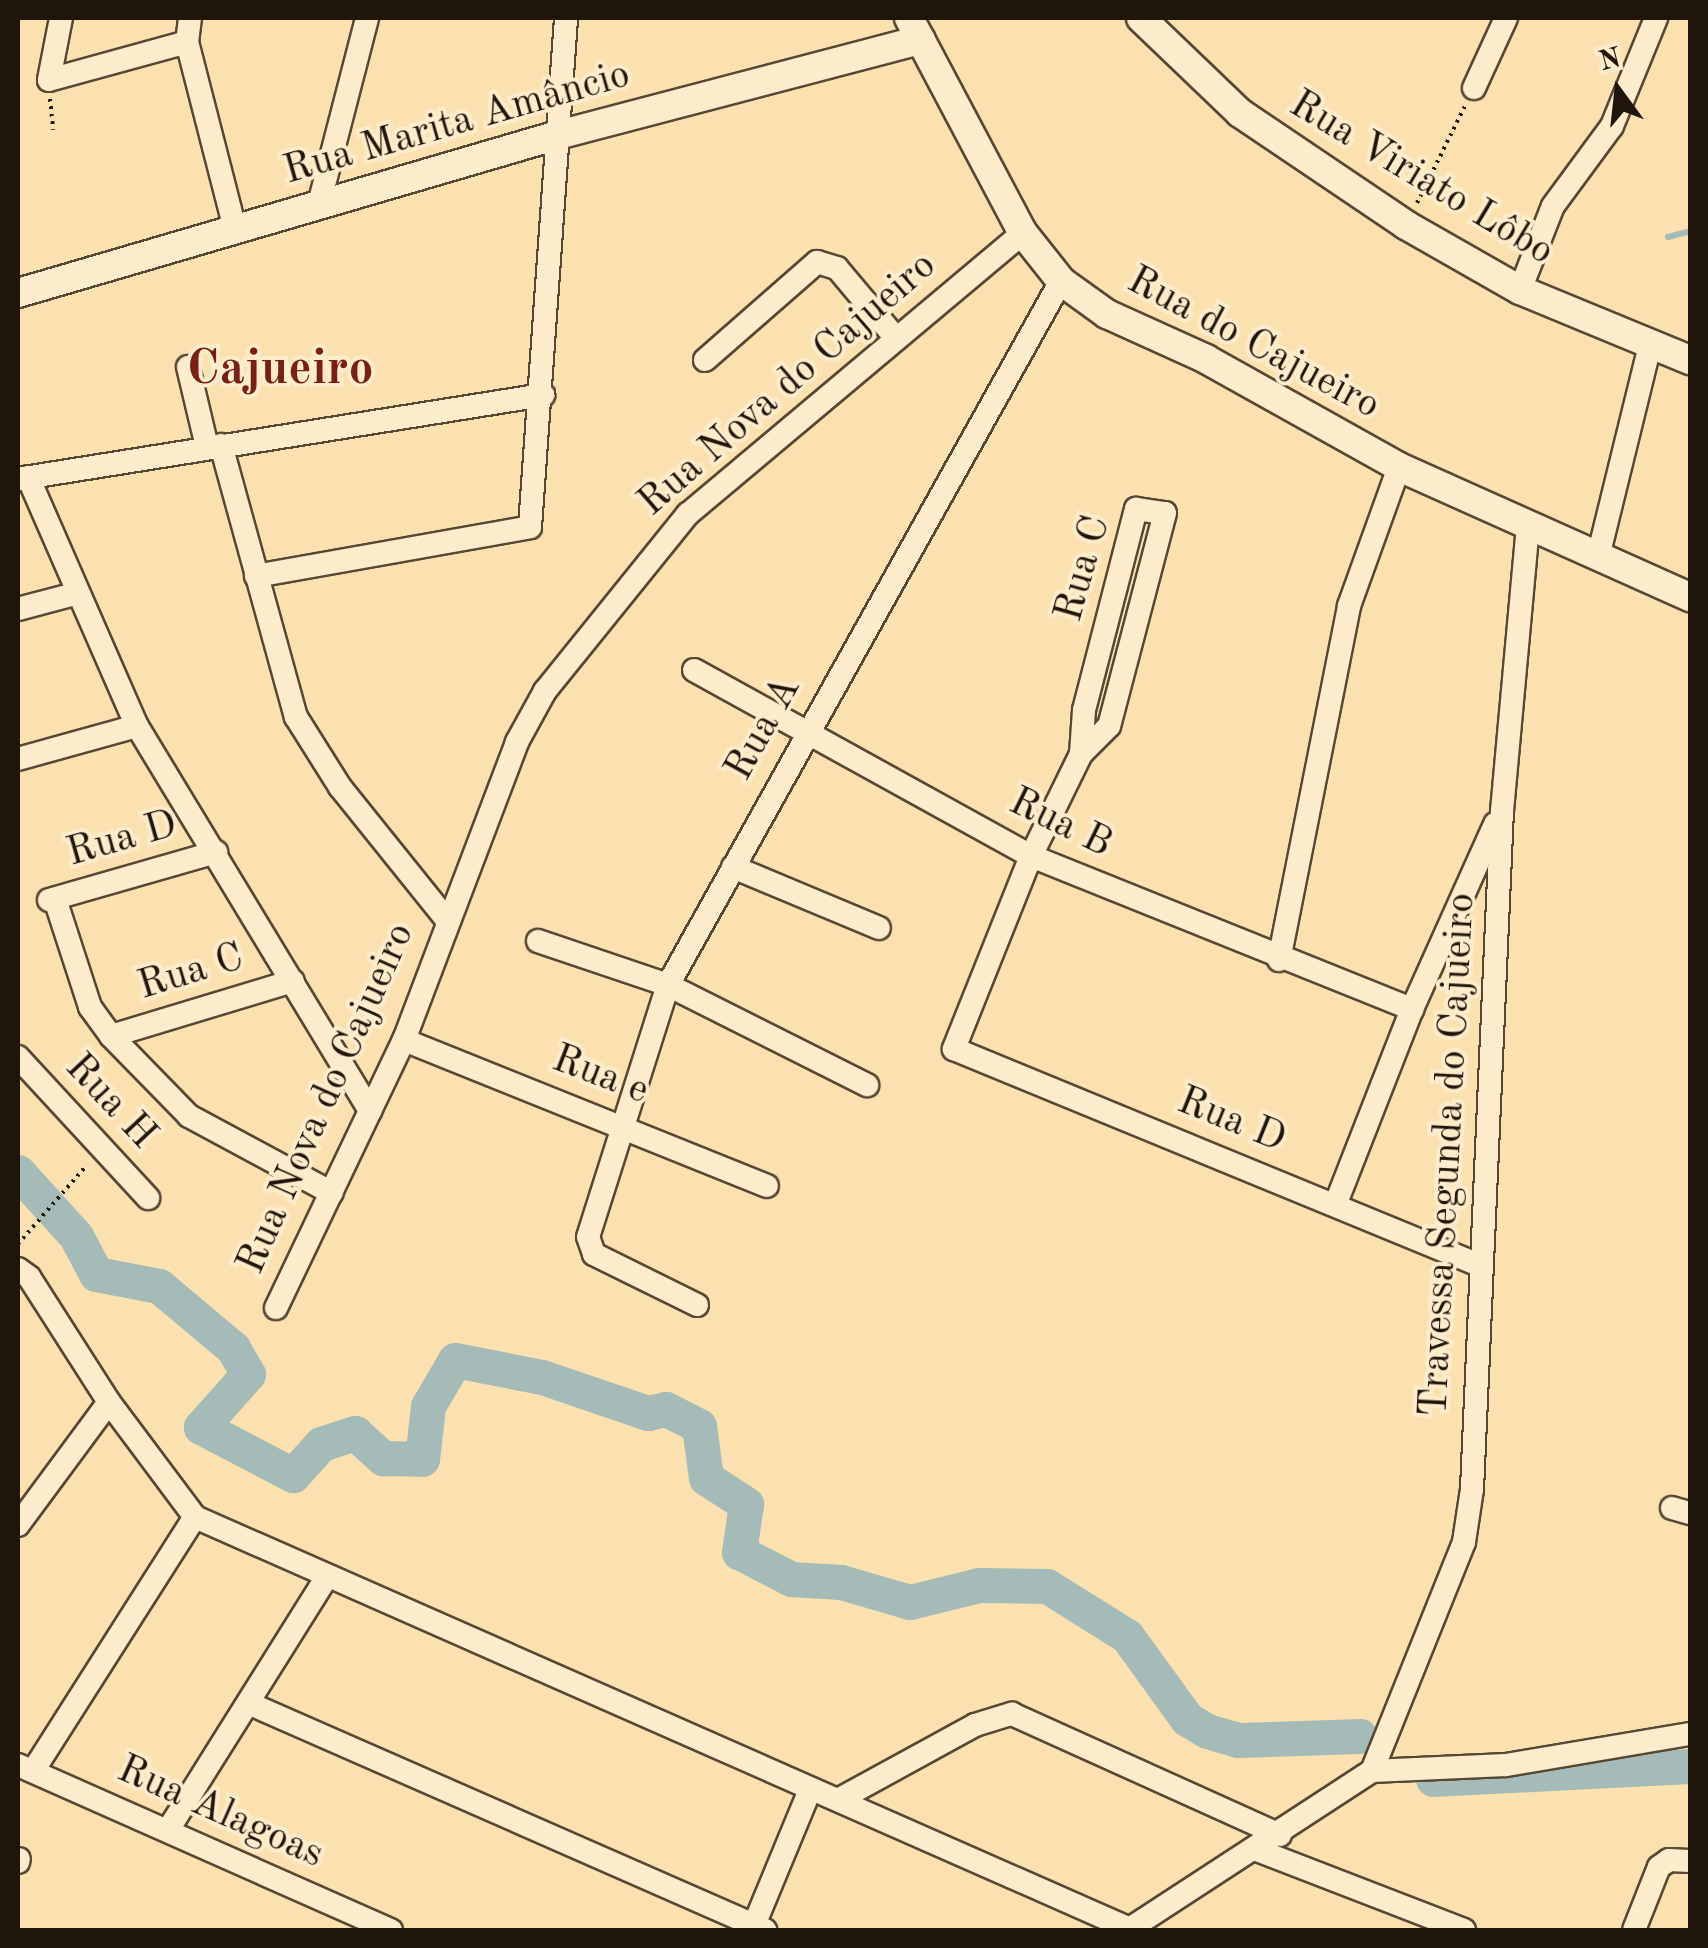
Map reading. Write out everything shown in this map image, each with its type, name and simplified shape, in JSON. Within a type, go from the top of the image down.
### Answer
[{"type":"street","points":[[62,18],[49,80],[187,42]]},
{"type":"street","points":[[190,18],[187,42],[235,230]]},
{"type":"street","points":[[319,204],[367,18]]},
{"type":"street","points":[[256,576],[530,527],[544,394],[566,18]]},
{"type":"street","name":"Rua Viriato Lôbo","points":[[1141,18],[1240,113],[1406,226],[1520,290],[1690,360]]},
{"type":"street","points":[[1474,88],[1506,18]]},
{"type":"street","points":[[1520,290],[1553,206],[1612,126],[1656,18]]},
{"type":"street","name":"Rua Marita Amâncio","points":[[18,292],[915,29]]},
{"type":"street","name":"Rua do Cajueiro","points":[[915,29],[1023,232],[1061,281],[1107,314],[1206,360],[1399,467],[1690,596]]},
{"type":"street","name":"Rua Nova do Cajueiro","points":[[276,1308],[404,1040],[447,920],[536,704],[609,604],[688,514],[894,336],[1023,232]]},
{"type":"street","points":[[704,360],[817,262],[837,268],[894,336]]},
{"type":"street","name":"Rua A","points":[[696,1306],[594,1254],[588,1237],[620,1123],[668,984],[806,730],[1061,281]]},
{"type":"street","points":[[1598,557],[1650,346]]},
{"type":"street","name":"Rua Nova do Cajueiro","points":[[188,367],[256,576],[296,718],[312,750],[447,920]]},
{"type":"street","points":[[370,1111],[137,726],[23,478],[544,394]]},
{"type":"street","points":[[1279,960],[1345,625],[1399,467]]},
{"type":"street","name":"Rua C","points":[[954,1049],[1031,856],[1080,754],[1102,642],[1136,510],[1165,513],[1110,726],[1080,754]]},
{"type":"street","name":"Travessa Segunda do Cajueiro","points":[[1372,1770],[1467,1529],[1502,811],[1528,525]]},
{"type":"street","points":[[18,609],[78,593]]},
{"type":"street","points":[[1102,642],[1130,651]]},
{"type":"street","name":"Rua B","points":[[694,670],[1031,856],[1279,960],[1412,1009]]},
{"type":"street","points":[[18,758],[137,726]]},
{"type":"street","points":[[1336,1204],[1412,1009],[1502,811]]},
{"type":"street","name":"Rua D","points":[[111,1036],[90,1007],[52,899],[216,852]]},
{"type":"street","points":[[732,866],[879,928]]},
{"type":"street","points":[[538,941],[668,984],[867,1086]]},
{"type":"street","name":"Rua C","points":[[111,1036],[293,982]]},
{"type":"street","points":[[111,1036],[189,1116],[332,1193]]},
{"type":"street","name":"Rua e","points":[[404,1040],[620,1123],[767,1186]]},
{"type":"street","name":"Rua D","points":[[954,1049],[1479,1265]]},
{"type":"street","name":"Rua H","points":[[18,1057],[148,1198]]},
{"type":"street","points":[[18,1269],[29,1276],[109,1402],[195,1517],[325,1580],[838,1800],[1129,1930],[1280,1836],[1372,1770],[1506,1765],[1690,1734]]},
{"type":"street","points":[[18,1526],[109,1402]]},
{"type":"street","points":[[25,1768],[195,1517]]},
{"type":"street","points":[[168,1830],[325,1580]]},
{"type":"street","points":[[248,1703],[757,1929],[810,1790]]},
{"type":"street","points":[[838,1800],[976,1725],[1012,1714],[1280,1836]]},
{"type":"street","name":"Rua Alagoas","points":[[25,1768],[391,1930]]},
{"type":"street","points":[[1257,1850],[1464,1930]]},
{"type":"street","points":[[1634,1930],[1659,1867],[1669,1860],[1690,1862]]},
{"type":"path","points":[[49,80],[53,130]]},
{"type":"path","points":[[1406,226],[1474,88]]},
{"type":"path","points":[[18,1244],[102,1148]]},
{"type":"waterway","points":[[1668,237],[1690,231]]},
{"type":"waterway","points":[[18,1172],[76,1236],[96,1274],[159,1286],[233,1348],[248,1374],[201,1427],[293,1475],[321,1444],[355,1433],[383,1458],[422,1459],[428,1406],[455,1360],[542,1377],[648,1413],[666,1409],[699,1426],[706,1478],[746,1504],[739,1552],[791,1579],[841,1582],[910,1602],[979,1585],[1047,1586],[1127,1636],[1187,1719],[1207,1731],[1238,1740],[1360,1736]]},
{"type":"waterway","points":[[1433,1779],[1690,1766]]},
{"type":"district","name":"Cajueiro","points":[[280,371]]}]
